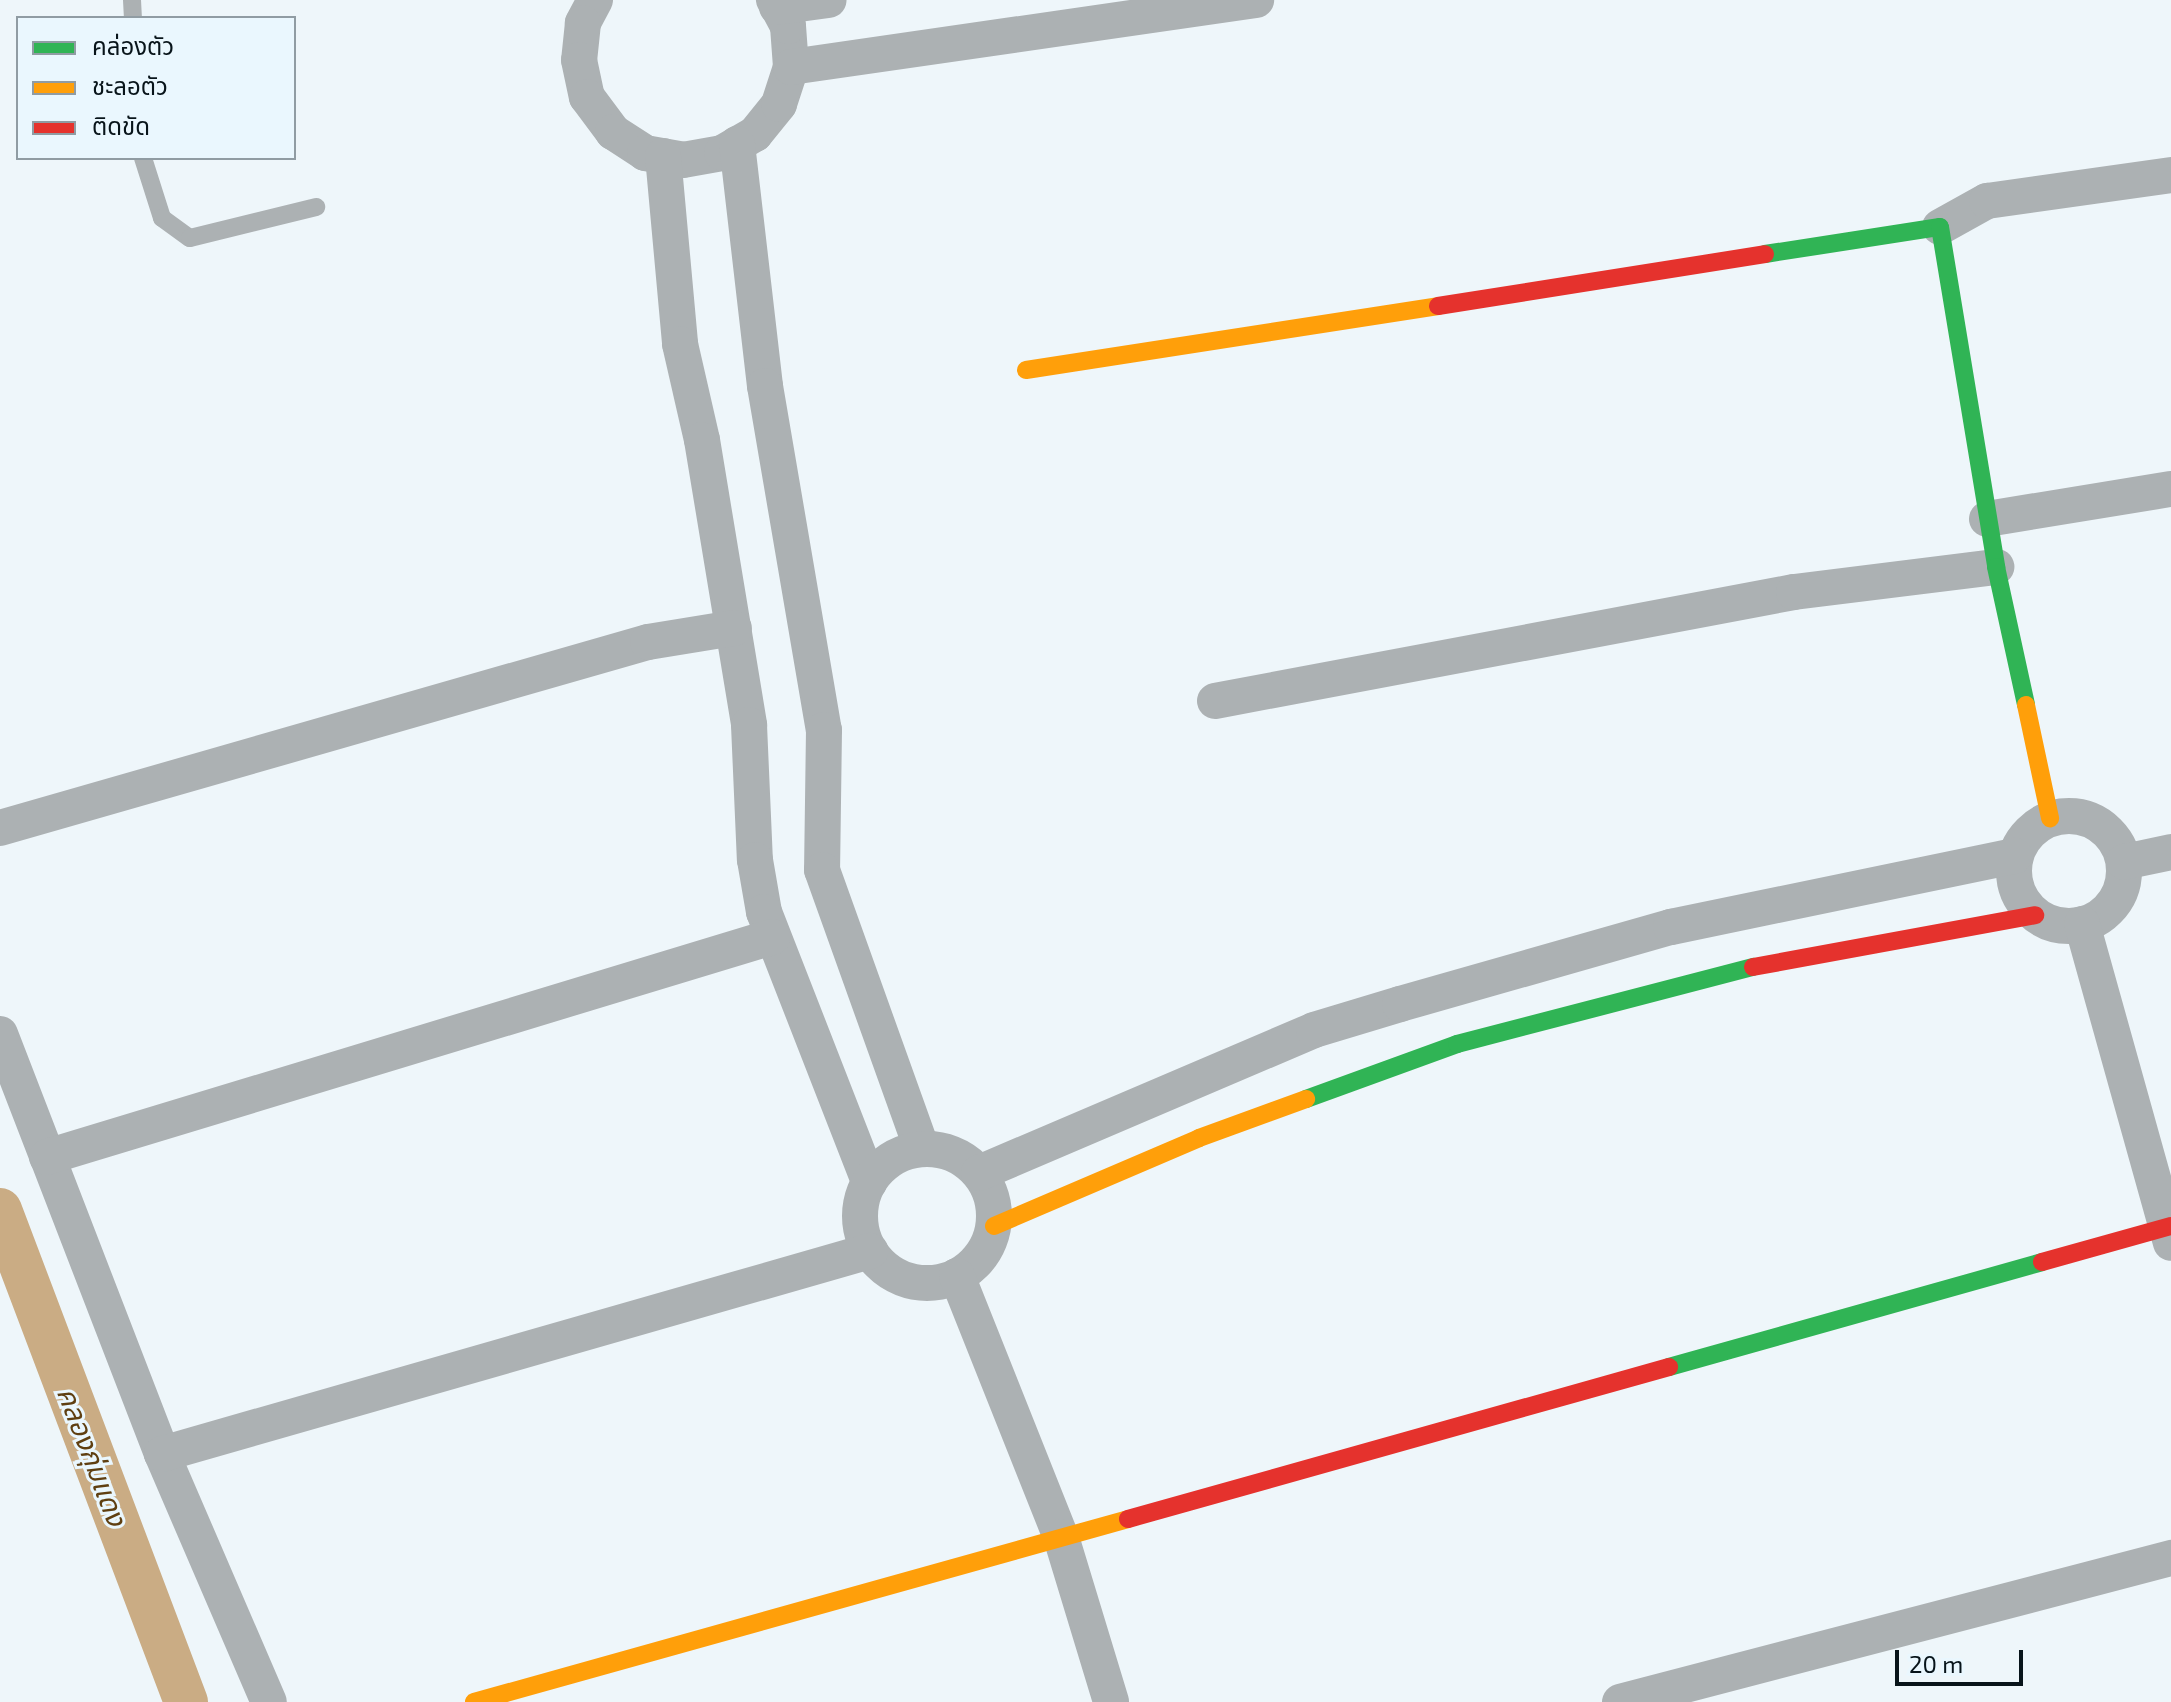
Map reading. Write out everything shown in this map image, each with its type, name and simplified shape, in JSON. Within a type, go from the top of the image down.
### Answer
[{"type":"street","points":[[595,0],[583,23],[579,60],[587,97],[613,132],[645,153],[683,160],[722,153],[755,134],[779,104],[791,67],[788,26],[776,3],[829,0]]},
{"type":"street","points":[[791,67],[1053,16],[1256,0]]},
{"type":"street","points":[[737,144],[765,386],[823,718],[822,870],[922,1149]]},
{"type":"street","points":[[663,156],[680,344],[734,628],[755,780],[755,860],[772,937],[869,1182]]},
{"type":"street","points":[[1026,370],[1940,227],[1987,201],[2171,175]]},
{"type":"street","points":[[1940,227],[1987,519],[2050,818]]},
{"type":"street","points":[[1987,519],[2171,489]]},
{"type":"street","points":[[1215,701],[1794,592],[1996,567]]},
{"type":"street","points":[[0,828],[648,642],[734,628]]},
{"type":"street","points":[[2082,817],[2097,823],[2110,833],[2124,862],[2115,900],[2082,924],[2050,923],[2035,915],[2016,889],[2015,856],[2022,840],[2050,818],[2082,817]]},
{"type":"street","points":[[2124,862],[2171,852]]},
{"type":"street","points":[[979,1173],[1314,1030],[1671,927],[2015,856]]},
{"type":"street","points":[[994,1226],[1199,1138],[1457,1044],[1797,956],[2035,915]]},
{"type":"street","points":[[474,1702],[2169,1232],[2082,924]]},
{"type":"street","points":[[47,1157],[772,937]]},
{"type":"street","points":[[0,1034],[162,1454],[269,1702]]},
{"type":"street","points":[[922,1149],[963,1159],[979,1173],[989,1189],[994,1226],[988,1247],[957,1276],[939,1282],[899,1277],[870,1251],[860,1216],[869,1182],[883,1165],[922,1149]]},
{"type":"street","points":[[162,1454],[870,1251]]},
{"type":"street","points":[[957,1276],[1061,1537],[1111,1702]]},
{"type":"street","points":[[1620,1702],[2171,1558]]},
{"type":"lane","points":[[144,160],[162,218],[190,238],[316,207]]},
{"type":"waterway","name":"คลองกุ่มแดง","points":[[0,1210],[186,1702]]},
{"type":"traffic: fast","points":[[1765,254],[1940,227],[1996,567],[2026,705]]},
{"type":"traffic: fast","points":[[1306,1099],[1457,1044],[1753,967]]},
{"type":"traffic: fast","points":[[1669,1367],[2042,1262]]},
{"type":"traffic: slow","points":[[1026,370],[1438,306]]},
{"type":"traffic: slow","points":[[2026,705],[2050,818]]},
{"type":"traffic: slow","points":[[994,1226],[1199,1138],[1306,1099]]},
{"type":"traffic: slow","points":[[474,1702],[1128,1519]]},
{"type":"traffic: jam","points":[[1438,306],[1765,254]]},
{"type":"traffic: jam","points":[[1753,967],[2035,915]]},
{"type":"traffic: jam","points":[[2042,1262],[2171,1226]]},
{"type":"traffic: jam","points":[[1128,1519],[1669,1367]]}]
